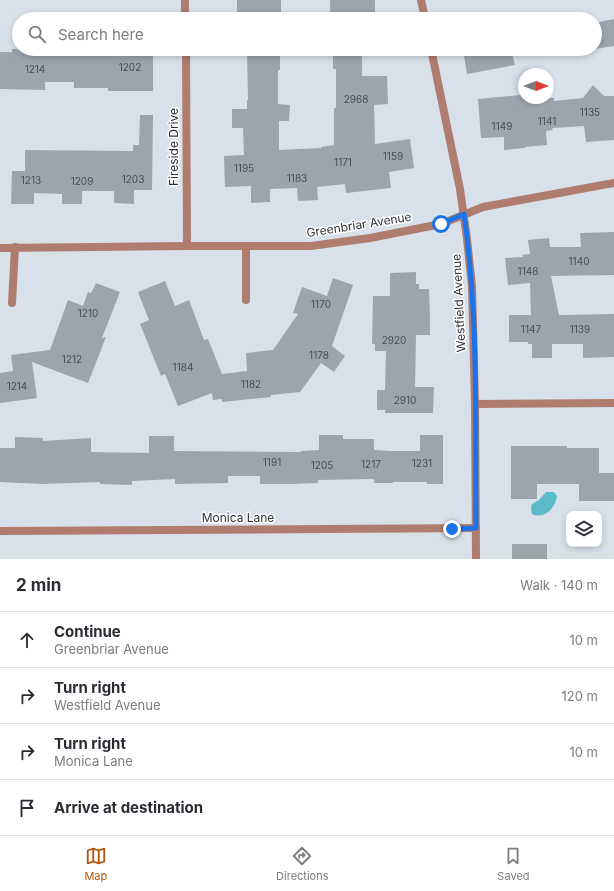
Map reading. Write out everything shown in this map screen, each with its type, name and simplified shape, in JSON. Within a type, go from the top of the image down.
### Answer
[{"type":"street","points":[[185,0],[185,12]]},
{"type":"street","points":[[421,0],[424,12]]},
{"type":"street","name":"Fireside Drive","points":[[186,56],[187,246]]},
{"type":"street","name":"Westfield Avenue","points":[[432,56],[464,214],[472,286],[475,404],[476,559]]},
{"type":"street","name":"Greenbriar Avenue","points":[[0,248],[311,246],[370,238],[441,224],[483,207],[614,183]]},
{"type":"street","points":[[12,303],[15,247]]},
{"type":"street","points":[[246,247],[246,300]]},
{"type":"street","points":[[475,404],[614,403]]},
{"type":"street","name":"Monica Lane","points":[[0,531],[476,528]]},
{"type":"water","points":[[546,492],[554,492],[557,496],[552,508],[545,514],[532,514],[532,504],[539,500]]},
{"type":"building","points":[[237,0],[281,0],[281,12],[237,12]]},
{"type":"building","points":[[330,0],[375,0],[375,12],[330,12]]},
{"type":"building","points":[[614,19],[614,46],[602,48],[602,22]]},
{"type":"building","points":[[0,52],[12,52],[12,56],[153,56],[153,91],[108,91],[108,88],[74,88],[74,82],[45,82],[45,90],[0,89]]},
{"type":"building","points":[[247,56],[280,56],[280,70],[278,70],[278,104],[290,105],[289,121],[279,121],[279,150],[321,148],[334,145],[336,69],[333,69],[333,56],[362,56],[362,76],[387,76],[388,104],[374,105],[375,144],[410,139],[414,168],[389,172],[391,188],[346,193],[345,184],[317,187],[318,200],[298,201],[297,188],[270,189],[270,202],[251,203],[251,186],[225,187],[224,156],[244,155],[243,128],[232,128],[232,109],[247,109]]},
{"type":"building","points":[[464,56],[513,56],[515,65],[467,74]]},
{"type":"building","points":[[593,85],[604,96],[614,96],[614,140],[586,142],[584,126],[552,128],[553,130],[546,131],[547,145],[525,148],[504,150],[504,137],[481,138],[478,99],[518,95],[518,104],[554,104],[554,101],[583,98]]},
{"type":"building","points":[[140,115],[153,115],[152,190],[134,190],[134,204],[114,203],[114,191],[82,191],[82,204],[62,204],[62,194],[34,193],[34,204],[11,204],[12,171],[25,171],[25,150],[133,151],[133,145],[139,145]]},
{"type":"building","points":[[614,232],[614,275],[551,276],[559,315],[614,314],[614,357],[583,358],[583,344],[552,344],[552,358],[532,358],[532,344],[528,344],[528,342],[509,342],[509,315],[531,315],[530,283],[508,285],[505,258],[523,257],[522,255],[530,254],[528,240],[549,238],[550,247],[581,247],[580,233]]},
{"type":"building","points":[[416,272],[416,284],[419,284],[419,289],[429,289],[430,335],[416,335],[415,387],[434,387],[433,413],[385,413],[385,410],[377,410],[377,390],[385,390],[386,351],[375,351],[375,344],[372,344],[373,296],[390,296],[390,273]]},
{"type":"building","points":[[333,278],[353,285],[332,346],[345,356],[334,372],[321,363],[300,392],[271,395],[271,397],[222,402],[222,399],[213,400],[212,393],[178,406],[165,374],[161,376],[140,324],[149,320],[138,292],[165,281],[175,306],[189,300],[204,340],[208,339],[222,374],[247,371],[246,353],[273,350],[298,314],[293,313],[302,287],[327,296]]},
{"type":"building","points":[[96,283],[120,292],[102,338],[106,337],[88,383],[32,362],[37,398],[0,403],[0,373],[13,371],[11,355],[50,350],[68,300],[83,306],[88,292],[91,293]]},
{"type":"building","points":[[319,435],[343,435],[343,439],[374,439],[374,450],[420,451],[420,435],[443,435],[443,484],[427,484],[427,482],[374,483],[374,479],[318,480],[318,483],[260,484],[260,476],[228,476],[228,483],[175,484],[175,479],[132,481],[132,485],[100,484],[100,482],[42,484],[0,482],[0,448],[15,448],[15,437],[43,438],[43,441],[91,438],[91,452],[149,453],[149,436],[174,436],[174,451],[301,452],[319,450]]},
{"type":"building","points":[[511,446],[567,446],[567,448],[599,448],[599,473],[614,473],[614,501],[579,501],[579,484],[537,484],[537,499],[511,499]]},
{"type":"building","points":[[512,544],[547,544],[547,559],[512,559]]},
{"type":"route","points":[[441,224],[464,214],[472,286],[476,528],[452,529]]}]
